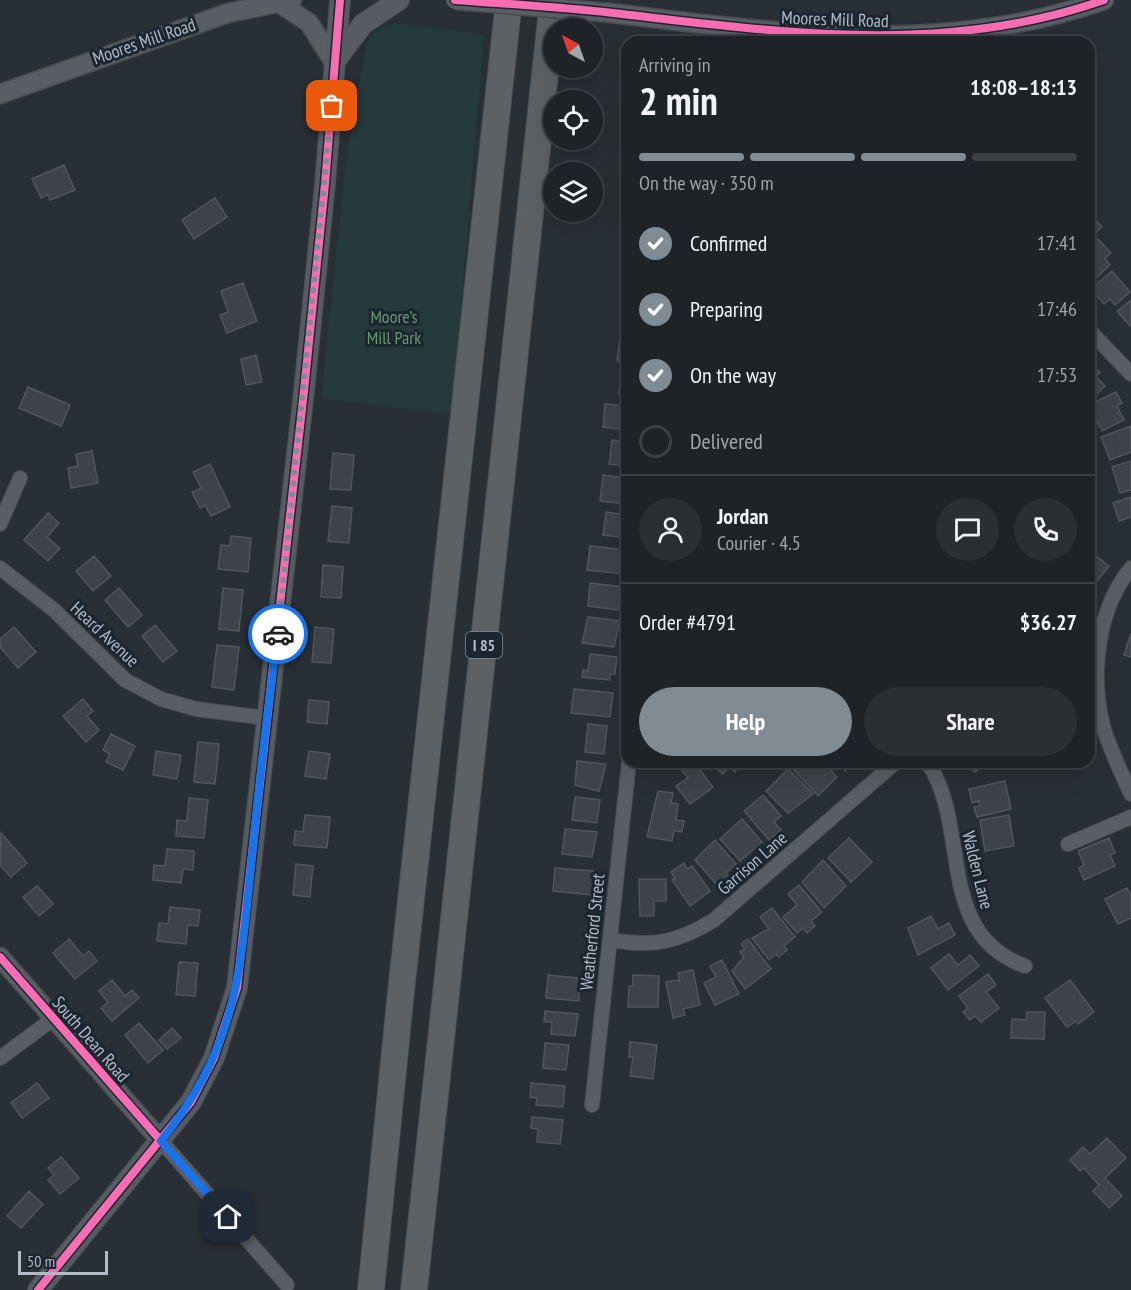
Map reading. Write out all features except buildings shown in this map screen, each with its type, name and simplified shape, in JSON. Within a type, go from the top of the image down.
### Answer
[{"type":"highway","name":"I 85","points":[[371,1290],[402,978],[509,0]]},
{"type":"highway","name":"I 85","points":[[414,1290],[553,0]]},
{"type":"main road","points":[[38,1290],[161,1141],[203,1080],[231,1012],[241,964],[266,718],[279,630],[325,184],[340,0]]},
{"type":"main road","points":[[334,62],[363,24],[399,0]]},
{"type":"street","name":"Moores Mill Road","points":[[455,0],[611,13],[829,36]]},
{"type":"street","name":"Moores Mill Road","points":[[931,36],[982,30],[1052,16],[1104,0]]},
{"type":"street","points":[[285,1],[309,23],[334,62]]},
{"type":"street","name":"Moores Mill Road","points":[[0,94],[228,12],[285,1]]},
{"type":"street","points":[[1095,336],[1131,374]]},
{"type":"street","points":[[0,524],[20,477]]},
{"type":"street","name":"Heard Avenue","points":[[0,568],[54,610],[125,680],[161,699],[196,709],[266,718]]},
{"type":"street","points":[[1131,568],[1095,630],[1097,682],[1102,724],[1110,750],[1131,795]]},
{"type":"street","name":"Weatherford Street","points":[[592,1105],[628,768]]},
{"type":"street","name":"Garrison Lane","points":[[610,940],[639,945],[659,943],[698,930],[714,920],[889,768]]},
{"type":"street","name":"Walden Lane","points":[[931,768],[937,776],[944,797],[965,908],[977,929],[994,950],[1024,966]]},
{"type":"street","points":[[1068,844],[1131,817]]},
{"type":"street","name":"South Dean Road","points":[[0,957],[288,1285]]},
{"type":"street","points":[[0,1058],[53,1019]]},
{"type":"green space","name":"Moore’s Mill Park","points":[[390,25],[410,25],[484,35],[452,414],[321,398],[346,162],[365,51],[373,35]]},
{"type":"cycle path","points":[[38,1290],[191,1102],[214,1058],[237,988],[304,391],[325,184],[340,0]]},
{"type":"cycle path","points":[[455,0],[554,7],[737,27],[860,35],[921,34],[982,29],[1043,18],[1104,0]]},
{"type":"cycle path","points":[[0,957],[161,1141]]},
{"type":"way so far","points":[[278,634],[332,106]]},
{"type":"route","points":[[228,1217],[161,1141],[191,1102],[209,1069],[224,1035],[237,988],[266,718],[278,634]]}]
